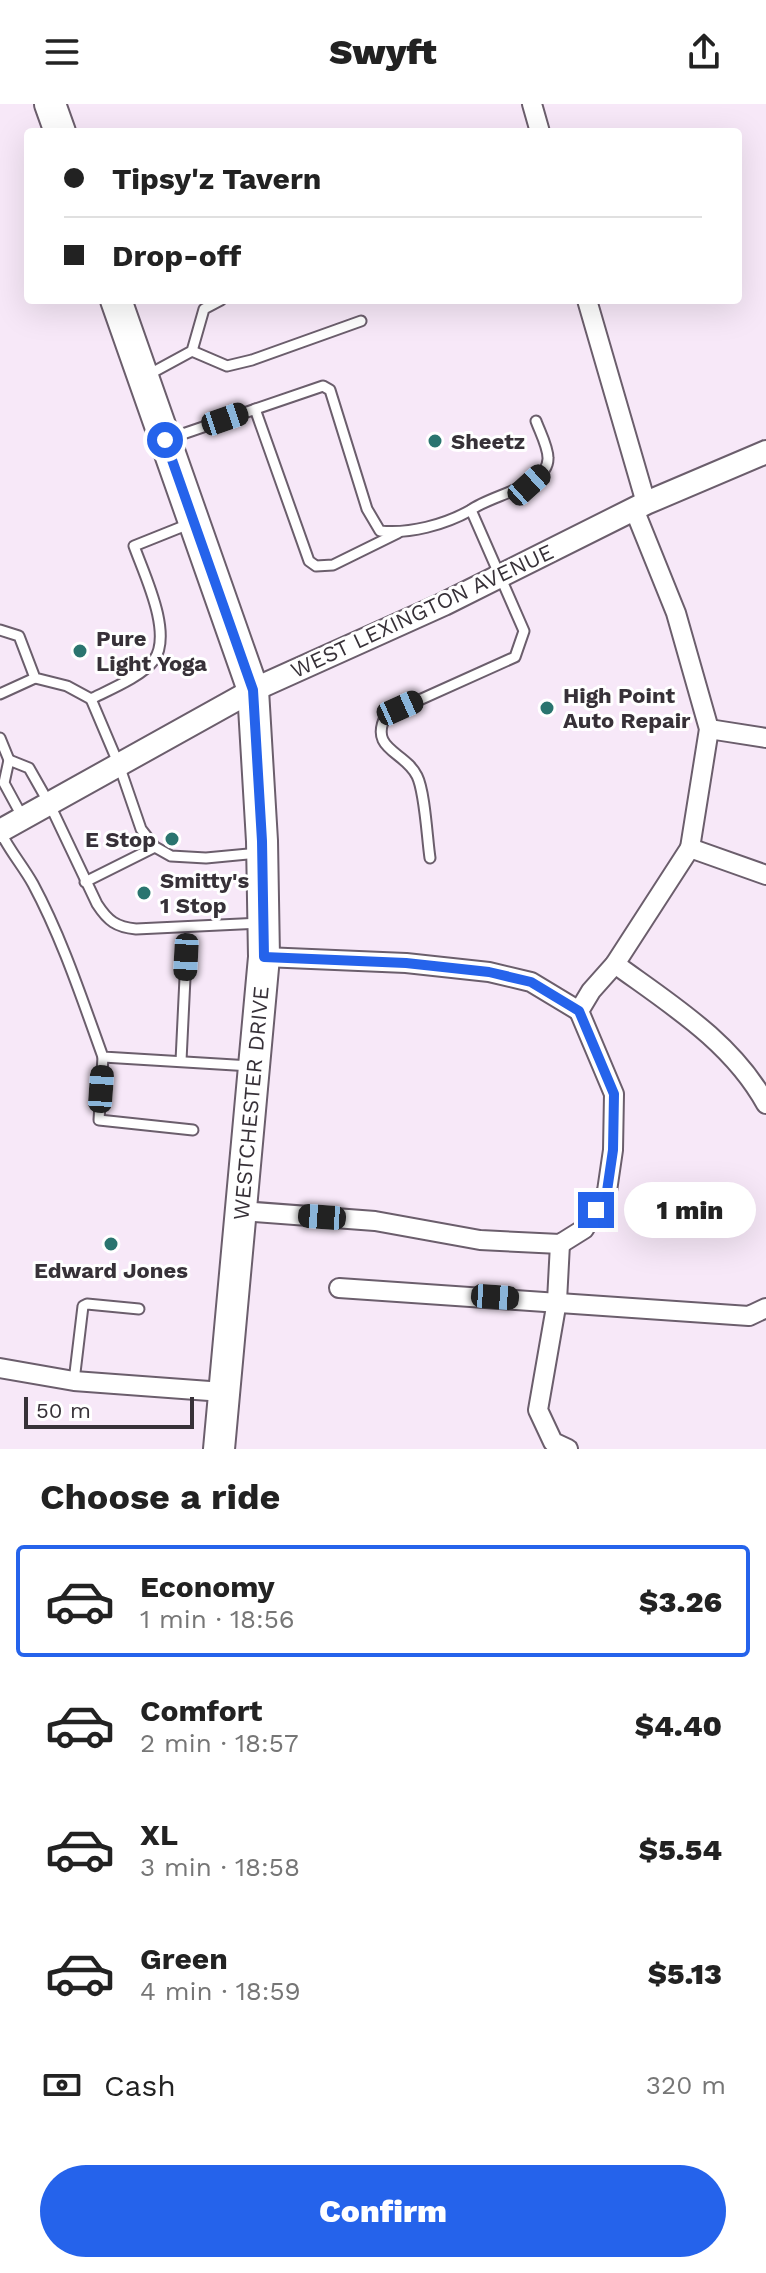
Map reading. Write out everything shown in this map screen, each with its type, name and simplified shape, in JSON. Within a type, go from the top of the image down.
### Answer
[{"type":"main road","points":[[50,104],[59,128]]},
{"type":"main road","name":"WESTCHESTER DRIVE","points":[[121,304],[143,378],[253,690],[264,957],[219,1449]]},
{"type":"street","points":[[532,104],[539,128]]},
{"type":"street","points":[[579,1011],[591,991],[615,964],[690,848],[701,796],[709,729],[676,613],[640,506],[588,304]]},
{"type":"street","name":"WEST LEXINGTON AVENUE","points":[[0,831],[253,690],[499,576],[640,506],[766,452]]},
{"type":"street","points":[[709,729],[766,738]]},
{"type":"street","points":[[690,848],[766,875]]},
{"type":"street","points":[[242,1211],[375,1221],[480,1240],[560,1244],[584,1229],[607,1191],[613,1150],[614,1094],[579,1011],[531,982],[489,972],[406,963],[264,957]]},
{"type":"street","points":[[615,964],[704,1029],[735,1060],[766,1104]]},
{"type":"street","points":[[560,1244],[557,1301],[538,1410],[553,1442],[568,1449]]},
{"type":"street","points":[[339,1288],[749,1316],[766,1308]]},
{"type":"street","points":[[0,1368],[74,1381],[223,1392]]},
{"type":"lane","points":[[143,378],[192,351],[204,309],[213,304]]},
{"type":"lane","points":[[192,351],[227,366],[361,321]]},
{"type":"lane","points":[[165,440],[323,386],[330,390],[367,509],[380,531],[399,533]]},
{"type":"lane","points":[[255,409],[309,561],[316,566],[333,565],[399,533],[437,523],[471,510],[482,501],[529,485],[544,471],[548,459],[536,421]]},
{"type":"lane","points":[[430,858],[418,777],[409,763],[385,746],[382,721],[386,715],[515,657],[524,631],[471,510]]},
{"type":"lane","points":[[91,699],[134,676],[155,659],[161,636],[158,615],[134,546],[194,522]]},
{"type":"lane","points":[[0,630],[19,636],[35,678]]},
{"type":"lane","points":[[0,694],[35,678],[67,686],[91,699],[119,765],[141,829],[155,847],[171,856],[206,858],[262,853]]},
{"type":"lane","points":[[0,738],[9,760],[4,783],[23,818]]},
{"type":"lane","points":[[9,760],[29,768],[50,805],[85,882],[107,919],[119,927],[136,929],[262,923]]},
{"type":"lane","points":[[0,831],[9,850],[32,882],[68,963],[103,1057],[99,1120],[193,1130]]},
{"type":"lane","points":[[85,882],[155,847]]},
{"type":"lane","points":[[181,1061],[186,957]]},
{"type":"lane","points":[[103,1057],[253,1066]]},
{"type":"lane","points":[[74,1381],[83,1306],[139,1309]]},
{"type":"place","name":"Sheetz","points":[[435,441]]},
{"type":"place","name":"Pure Light Yoga","points":[[80,651]]},
{"type":"place","name":"High Point Auto Repair","points":[[547,708]]},
{"type":"place","name":"E Stop","points":[[172,839]]},
{"type":"place","name":"Smitty's 1 Stop","points":[[144,893]]},
{"type":"place","name":"Edward Jones","points":[[111,1244]]},
{"type":"route","points":[[165,440],[253,690],[262,841],[264,957],[406,963],[489,972],[531,982],[579,1011],[614,1094],[613,1150],[607,1191],[596,1210]]}]
